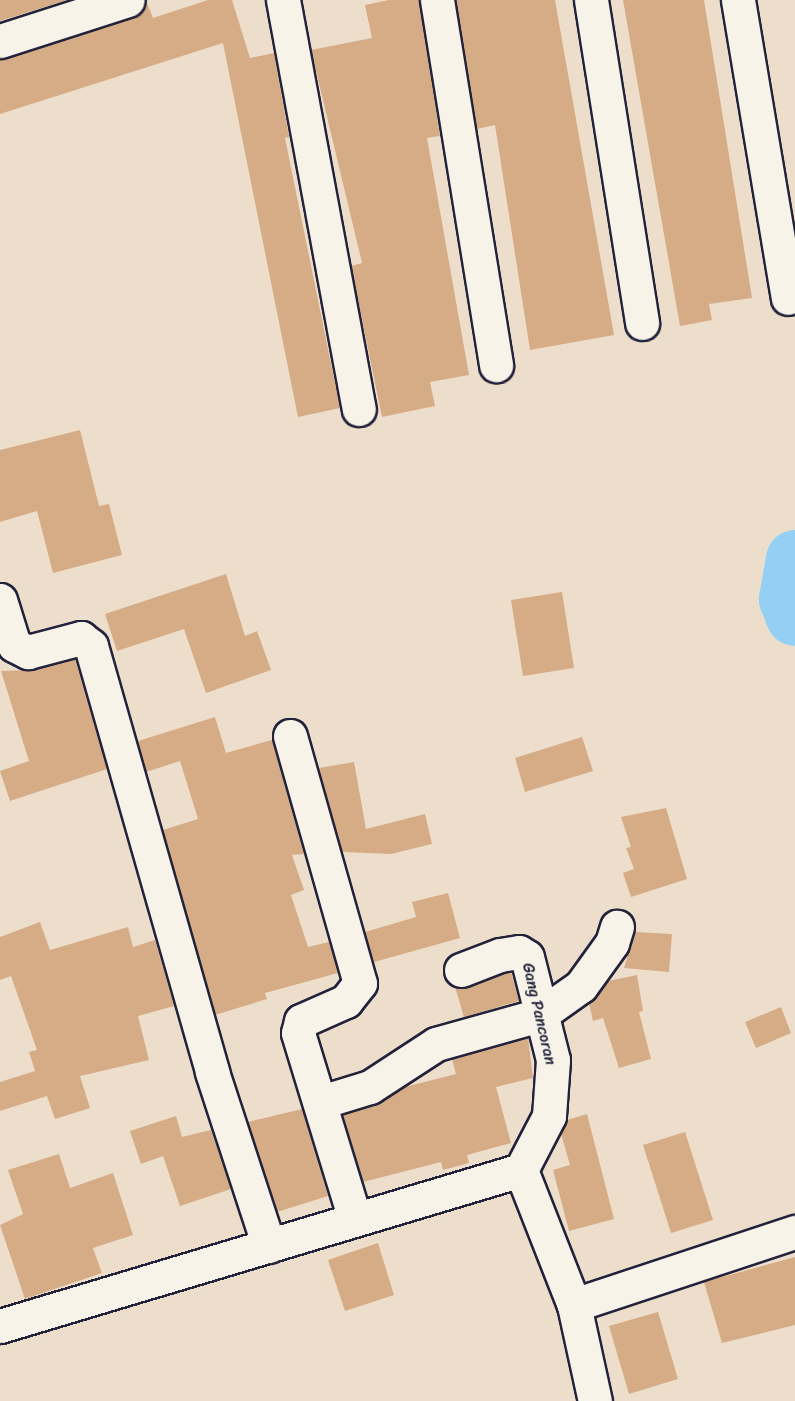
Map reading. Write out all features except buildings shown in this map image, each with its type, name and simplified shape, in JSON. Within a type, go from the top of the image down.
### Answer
[{"type":"street","points":[[0,42],[128,0]]},
{"type":"street","points":[[284,0],[359,409]]},
{"type":"street","points":[[437,0],[496,365]]},
{"type":"street","points":[[591,0],[642,323]]},
{"type":"street","points":[[738,0],[788,298]]},
{"type":"street","points":[[0,600],[14,645],[28,652],[81,638],[91,646],[212,1072],[269,1246]]},
{"type":"street","points":[[290,736],[360,983],[346,1001],[301,1021],[298,1033],[321,1102],[355,1220]]},
{"type":"street","points":[[321,1102],[370,1087],[436,1044],[540,1015],[581,986],[612,943],[617,927]]},
{"type":"street","name":"Gang Pancoran","points":[[461,970],[519,952],[527,957],[553,1060],[549,1116],[521,1170]]},
{"type":"street","points":[[0,1326],[521,1170],[574,1305],[595,1401]]},
{"type":"street","points":[[574,1305],[795,1232]]},
{"type":"waterway","points":[[795,559],[788,599],[795,617]]}]
